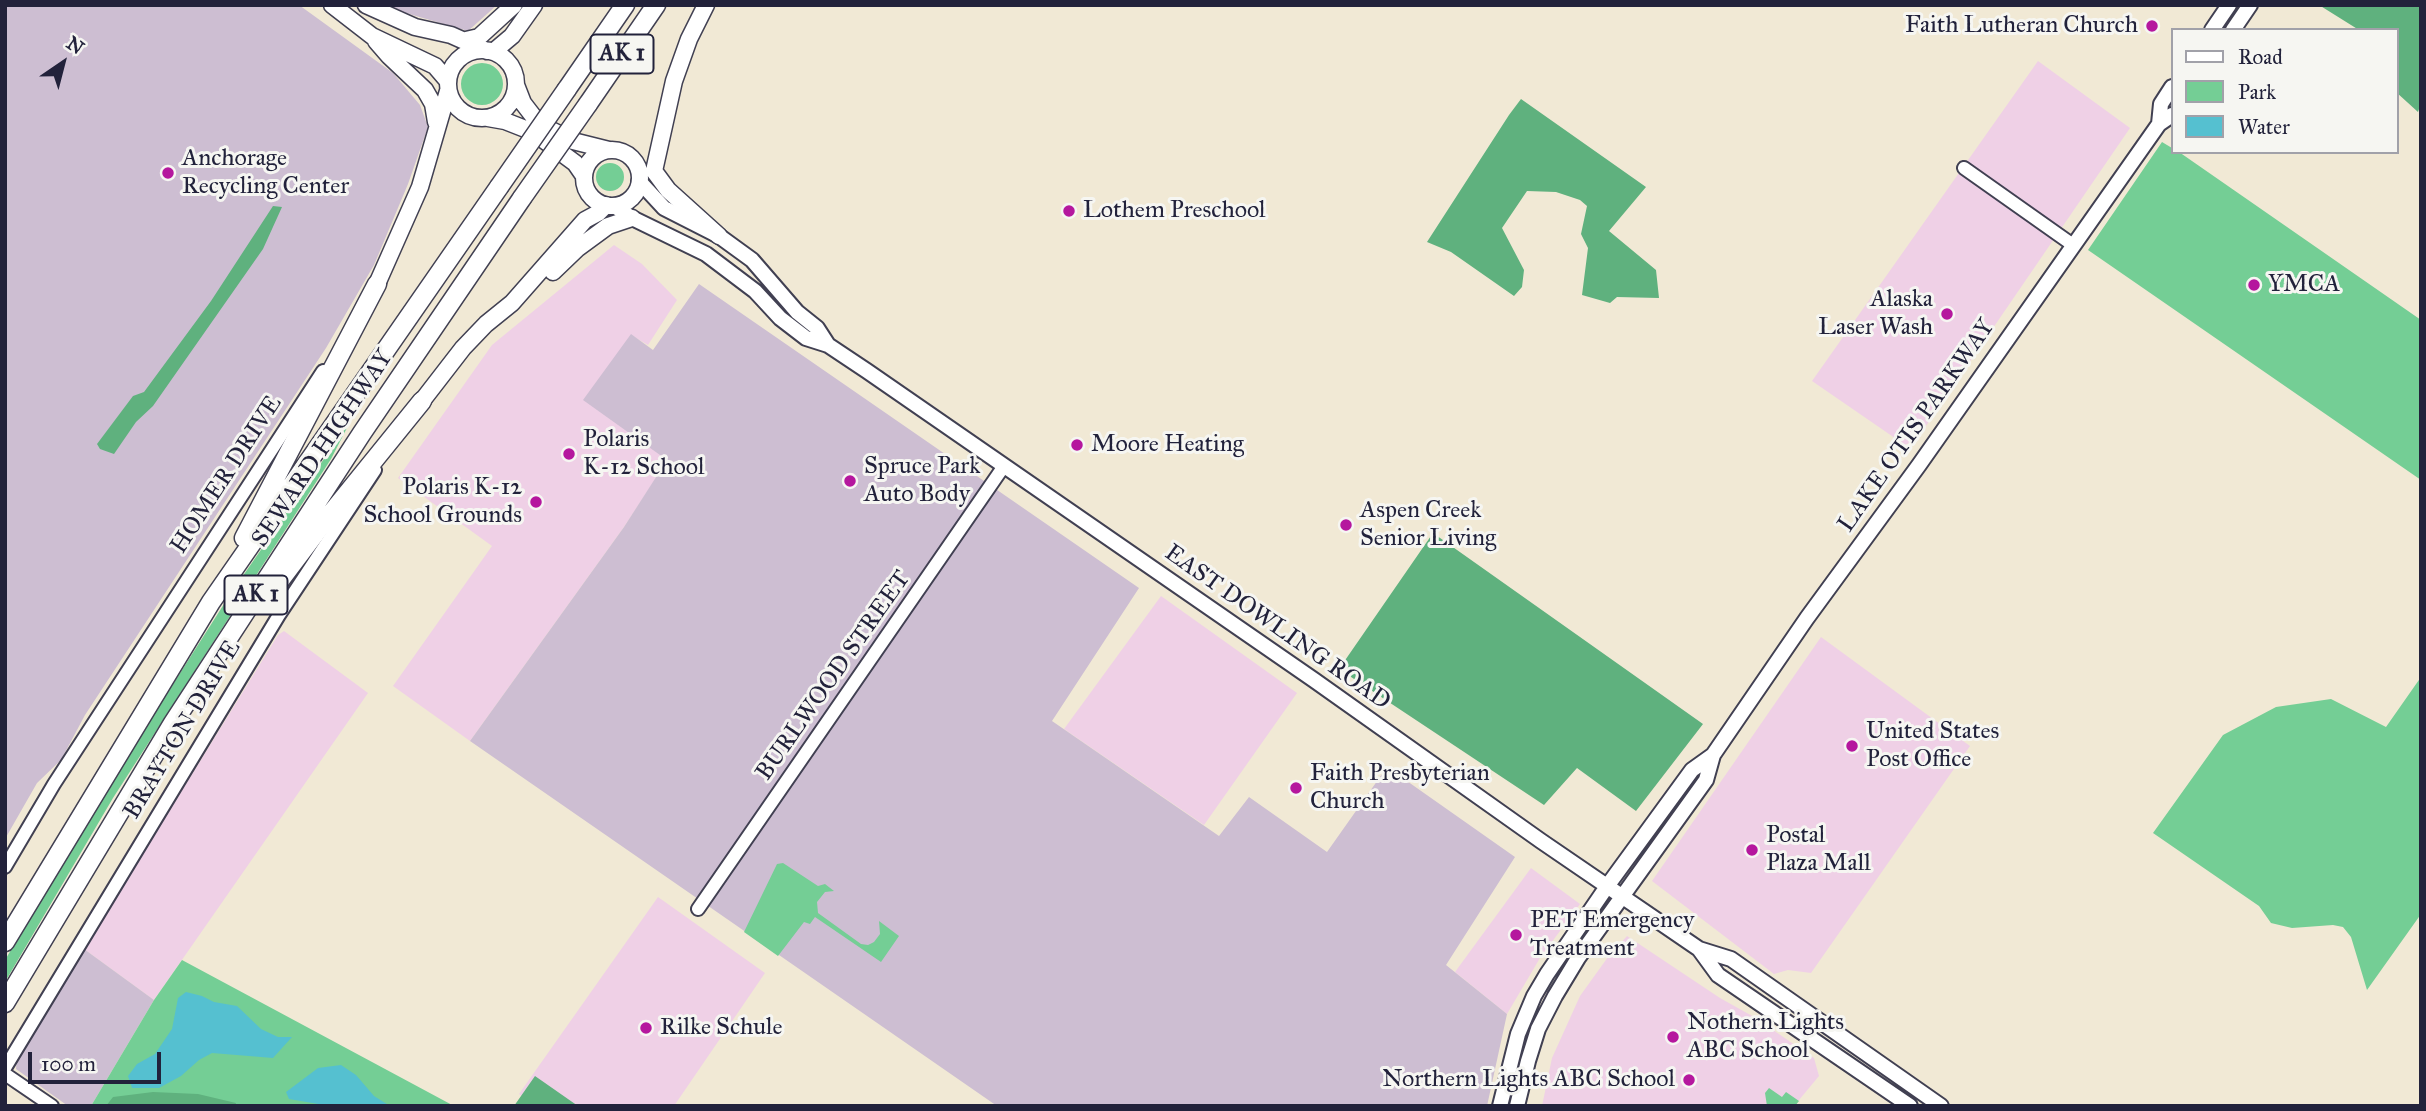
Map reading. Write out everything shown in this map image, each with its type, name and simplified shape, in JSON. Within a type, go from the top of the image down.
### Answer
[{"type":"highway","name":"SEWARD HIGHWAY","points":[[5,942],[211,602],[625,5]]},
{"type":"highway","name":"SEWARD HIGHWAY","points":[[5,1003],[173,723],[362,433],[656,5]]},
{"type":"highway","points":[[211,602],[377,284]]},
{"type":"highway","points":[[173,723],[324,522],[422,401]]},
{"type":"main road","points":[[332,5],[372,36],[435,66],[448,85],[452,101],[468,116],[519,125],[575,163],[584,176],[587,191],[592,198],[610,206],[630,200],[636,193],[640,179],[657,157]]},
{"type":"main road","points":[[366,5],[415,27],[466,40],[505,60],[511,67],[523,103],[533,116],[551,130],[573,141],[595,148],[619,151],[633,160],[640,179]]},
{"type":"main road","points":[[466,40],[479,37],[513,5]]},
{"type":"main road","points":[[448,85],[451,69],[457,60],[476,50],[490,51],[512,36],[534,5]]},
{"type":"main road","points":[[706,5],[674,81],[654,171],[668,190],[705,220],[719,236]]},
{"type":"main road","points":[[2213,28],[2229,5]]},
{"type":"main road","points":[[2234,28],[2250,5]]},
{"type":"main road","points":[[372,36],[388,56],[425,90],[433,104],[436,124]]},
{"type":"main road","name":"HOMER DRIVE","points":[[377,284],[421,187],[448,85]]},
{"type":"main road","points":[[488,118],[505,110],[516,85]]},
{"type":"main road","name":"LAKE OTIS PARKWAY","points":[[2159,124],[2161,104],[2170,90]]},
{"type":"main road","name":"LAKE OTIS PARKWAY","points":[[1517,1106],[1538,1029],[1578,958],[1706,780],[1713,755],[1807,618],[1919,465],[2159,124],[2170,116]]},
{"type":"main road","points":[[584,176],[595,156],[610,150],[619,151]]},
{"type":"main road","name":"EAST DOWLING ROAD","points":[[640,179],[664,208],[719,236],[752,260],[797,312],[817,328],[828,345]]},
{"type":"main road","name":"EAST DOWLING ROAD","points":[[610,206],[706,254],[755,291],[780,318],[806,338],[828,345],[1699,949],[1731,959],[1941,1106]]},
{"type":"main road","name":"BRAYTON DRIVE","points":[[422,401],[463,348],[486,324],[512,303],[571,234],[585,220],[610,206]]},
{"type":"main road","points":[[512,303],[608,226],[632,218]]},
{"type":"main road","name":"LAKE OTIS PARKWAY","points":[[1500,1106],[1511,1056],[1534,996],[1570,939],[1692,770],[1713,755]]},
{"type":"main road","name":"EAST DOWLING ROAD","points":[[1699,949],[1718,975],[1910,1106]]},
{"type":"street","points":[[1964,168],[2073,245]]},
{"type":"street","name":"HOMER DRIVE","points":[[5,867],[54,784],[348,334],[377,284]]},
{"type":"street","name":"BRAYTON DRIVE","points":[[5,1068],[279,615],[422,401]]},
{"type":"street","name":"BURLWOOD STREET","points":[[698,909],[1004,466]]},
{"type":"street","points":[[5,1074],[52,1106]]},
{"type":"shaded area","points":[[5,5],[299,5],[393,73],[420,105],[428,127],[408,184],[374,265],[326,348],[85,715],[61,760],[37,783],[5,839]]},
{"type":"shaded area","points":[[378,5],[497,5],[468,31]]},
{"type":"shaded area","points":[[2038,61],[2130,128],[1917,439],[1905,445],[1812,381]]},
{"type":"shaded area","name":"Polaris K-12 School Grounds","points":[[614,245],[642,264],[677,300],[648,345],[631,335],[668,460],[624,527],[470,741],[393,686],[492,546],[398,478],[492,345]]},
{"type":"shaded area","points":[[699,284],[1139,588],[1052,721],[1219,836],[1249,797],[1327,852],[1387,767],[1515,857],[1446,965],[1507,1014],[1487,1106],[997,1106],[470,741],[624,527],[667,460],[583,400],[631,334],[653,350]]},
{"type":"shaded area","points":[[1161,596],[1297,693],[1204,825],[1064,729]]},
{"type":"shaded area","points":[[284,631],[368,693],[154,1000],[84,949],[278,635]]},
{"type":"shaded area","points":[[1821,637],[1970,746],[1811,973],[1788,970],[1774,974],[1652,881]]},
{"type":"shaded area","points":[[1531,868],[1580,904],[1540,958],[1507,1014],[1455,972]]},
{"type":"shaded area","name":"Rilke Schule","points":[[658,897],[765,973],[674,1106],[534,1106],[519,1094]]},
{"type":"shaded area","name":"Nothern Lights ABC School","points":[[1627,936],[1814,1058],[1819,1076],[1794,1106],[1542,1106],[1552,1058],[1580,996]]},
{"type":"shaded area","points":[[84,949],[154,1000],[91,1106],[68,1106],[16,1069],[17,1055]]},
{"type":"green space","points":[[2319,5],[2421,5],[2421,103],[2418,112],[2398,94],[2398,28],[2356,28]]},
{"type":"green space","points":[[482,63],[497,69],[503,84],[497,99],[482,105],[467,99],[461,84],[467,69]]},
{"type":"green space","points":[[1521,99],[1646,187],[1609,231],[1656,270],[1659,298],[1617,297],[1610,303],[1582,295],[1588,248],[1581,234],[1587,206],[1580,200],[1556,192],[1527,191],[1502,228],[1524,270],[1522,287],[1514,296],[1451,252],[1427,242]]},
{"type":"green space","name":"YMCA","points":[[2162,142],[2170,147],[2170,154],[2182,154],[2421,320],[2421,480],[2088,250]]},
{"type":"green space","points":[[610,163],[620,167],[624,177],[620,187],[610,191],[600,187],[596,177],[600,167]]},
{"type":"green space","points":[[273,206],[282,207],[263,249],[153,406],[136,422],[114,454],[100,449],[97,444],[133,396],[144,392],[211,301]]},
{"type":"green space","points":[[351,420],[331,459],[113,798],[5,982],[5,960],[114,777],[231,593]]},
{"type":"green space","points":[[1433,533],[1703,724],[1636,811],[1577,768],[1544,805],[1339,669]]},
{"type":"green space","points":[[2421,677],[2421,914],[2367,990],[2351,937],[2343,927],[2333,925],[2292,928],[2271,923],[2259,906],[2153,833],[2223,735],[2276,707],[2331,699],[2386,727]]},
{"type":"green space","points":[[783,863],[818,886],[825,884],[834,891],[825,892],[817,902],[818,913],[861,944],[874,942],[880,934],[879,921],[899,936],[881,962],[815,917],[810,924],[804,922],[778,956],[744,932],[777,864]]},
{"type":"green space","points":[[182,960],[454,1106],[91,1106],[154,1000]]},
{"type":"green space","points":[[535,1076],[578,1106],[514,1106]]},
{"type":"green space","points":[[1769,1088],[1782,1097],[1786,1092],[1799,1101],[1795,1106],[1767,1106],[1765,1093]]},
{"type":"green space","points":[[153,1092],[198,1094],[236,1103],[235,1106],[106,1106],[113,1097]]},
{"type":"water","points":[[186,992],[214,1002],[237,1006],[261,1029],[278,1037],[292,1037],[273,1058],[212,1053],[199,1060],[181,1076],[159,1088],[132,1088],[128,1076],[137,1064],[155,1054],[172,1029],[178,998]]},
{"type":"water","points":[[341,1065],[356,1075],[374,1096],[390,1106],[330,1106],[289,1099],[286,1092],[318,1068]]},
{"type":"place","name":"Faith Lutheran Church","points":[[2152,26]]},
{"type":"place","name":"Anchorage Recycling Center","points":[[168,173]]},
{"type":"place","name":"Lothem Preschool","points":[[1069,211]]},
{"type":"place","name":"YMCA","points":[[2254,285]]},
{"type":"place","name":"Alaska Laser Wash","points":[[1947,314]]},
{"type":"place","name":"Moore Heating","points":[[1077,445]]},
{"type":"place","name":"Polaris K-12 School","points":[[569,454]]},
{"type":"place","name":"Spruce Park Auto Body","points":[[850,481]]},
{"type":"place","name":"Polaris K-12 School Grounds","points":[[536,502]]},
{"type":"place","name":"Aspen Creek Senior Living","points":[[1346,525]]},
{"type":"place","name":"United States Post Office","points":[[1852,746]]},
{"type":"place","name":"Faith Presbyterian Church","points":[[1296,788]]},
{"type":"place","name":"Postal Plaza Mall","points":[[1752,850]]},
{"type":"place","name":"PET Emergency Treatment","points":[[1516,935]]},
{"type":"place","name":"Rilke Schule","points":[[646,1028]]},
{"type":"place","name":"Nothern Lights ABC School","points":[[1673,1037]]},
{"type":"place","name":"Northern Lights ABC School","points":[[1689,1080]]}]
